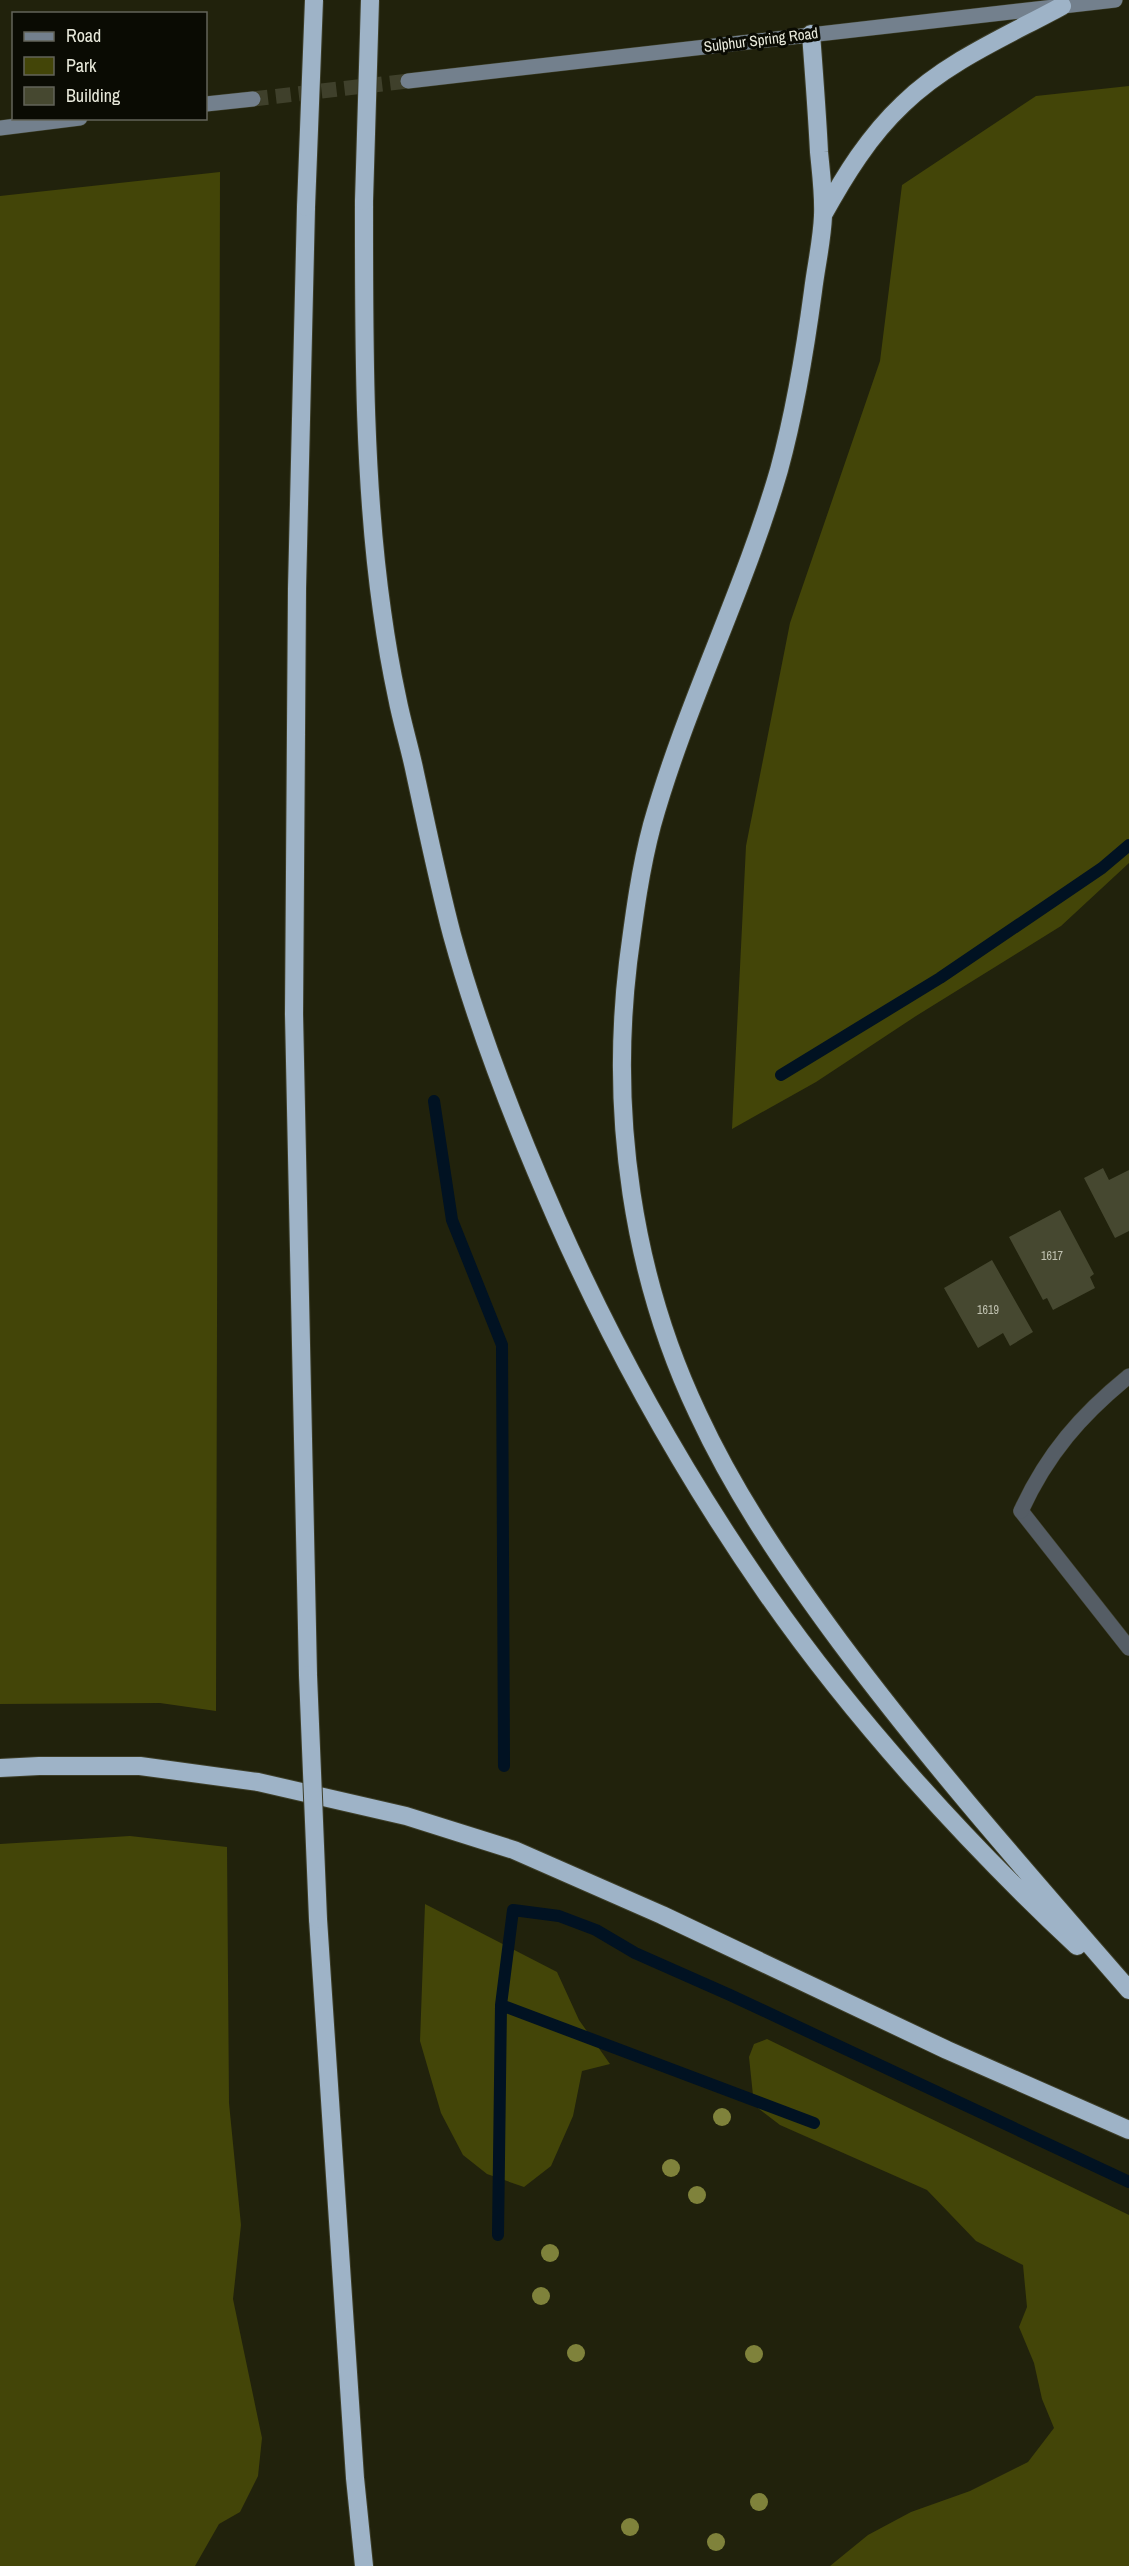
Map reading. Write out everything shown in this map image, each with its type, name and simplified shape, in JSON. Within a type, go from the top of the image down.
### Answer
[{"type":"highway","points":[[314,0],[306,207],[297,590],[294,1014],[308,1675],[318,1919],[354,2466],[364,2566]]},
{"type":"highway","points":[[370,0],[364,201],[364,352],[371,487],[382,607],[397,700],[414,767],[431,853],[453,939],[522,1140],[610,1335],[685,1467],[768,1596],[852,1706],[923,1786],[1001,1870],[1129,1992]]},
{"type":"highway","points":[[823,215],[864,148],[903,103],[950,67],[1062,6]]},
{"type":"highway","points":[[811,34],[823,215],[801,375],[779,471],[745,570],[677,746],[651,830],[634,917],[624,1002],[621,1085],[627,1165],[644,1257],[665,1330],[696,1412],[734,1485],[795,1581],[881,1697],[1129,1992]]},
{"type":"highway","points":[[0,1768],[140,1766],[258,1782],[406,1816],[514,1850],[662,1915],[947,2050],[1129,2130]]},
{"type":"main road","name":"Sulphur Spring Road","points":[[408,81],[1115,0]]},
{"type":"main road","points":[[207,104],[253,99]]},
{"type":"main road","points":[[0,128],[64,120]]},
{"type":"street","points":[[1129,1376],[1096,1403],[1062,1440],[1036,1478],[1021,1511],[1129,1648]]},
{"type":"green space","points":[[1129,86],[1129,863],[1061,926],[916,1016],[816,1082],[732,1129],[746,846],[790,623],[880,361],[902,185],[1036,96]]},
{"type":"green space","points":[[220,172],[216,1711],[160,1703],[0,1704],[0,196]]},
{"type":"green space","points":[[130,1836],[227,1847],[229,2103],[241,2225],[233,2299],[262,2438],[258,2476],[240,2512],[219,2524],[195,2566],[0,2566],[0,1844]]},
{"type":"green space","points":[[425,1904],[557,1972],[579,2020],[610,2064],[582,2071],[573,2116],[551,2166],[524,2187],[487,2174],[463,2155],[441,2113],[420,2041]]},
{"type":"green space","points":[[767,2039],[1129,2215],[1129,2566],[830,2566],[868,2535],[911,2512],[970,2491],[1028,2462],[1054,2428],[1042,2399],[1034,2363],[1019,2327],[1027,2307],[1023,2265],[976,2241],[927,2190],[780,2125],[754,2105],[749,2057],[754,2044]]},
{"type":"building","points":[[1103,1168],[1109,1180],[1129,1170],[1129,1231],[1115,1238],[1084,1178]]},
{"type":"building","points":[[1060,1210],[1094,1274],[1090,1277],[1095,1288],[1053,1310],[1047,1298],[1043,1300],[1009,1237]]},
{"type":"building","points":[[992,1260],[1033,1332],[1010,1346],[1003,1333],[978,1348],[944,1288]]},
{"type":"waterway","points":[[781,1075],[940,978],[1102,868],[1129,845]]},
{"type":"waterway","points":[[434,1101],[452,1220],[502,1345],[504,1766]]},
{"type":"waterway","points":[[498,2235],[501,2005],[513,1910],[559,1916],[596,1930],[635,1953],[730,1995],[1129,2182]]},
{"type":"waterway","points":[[501,2005],[814,2123]]},
{"type":"tunnel","points":[[253,99],[408,81]]}]
